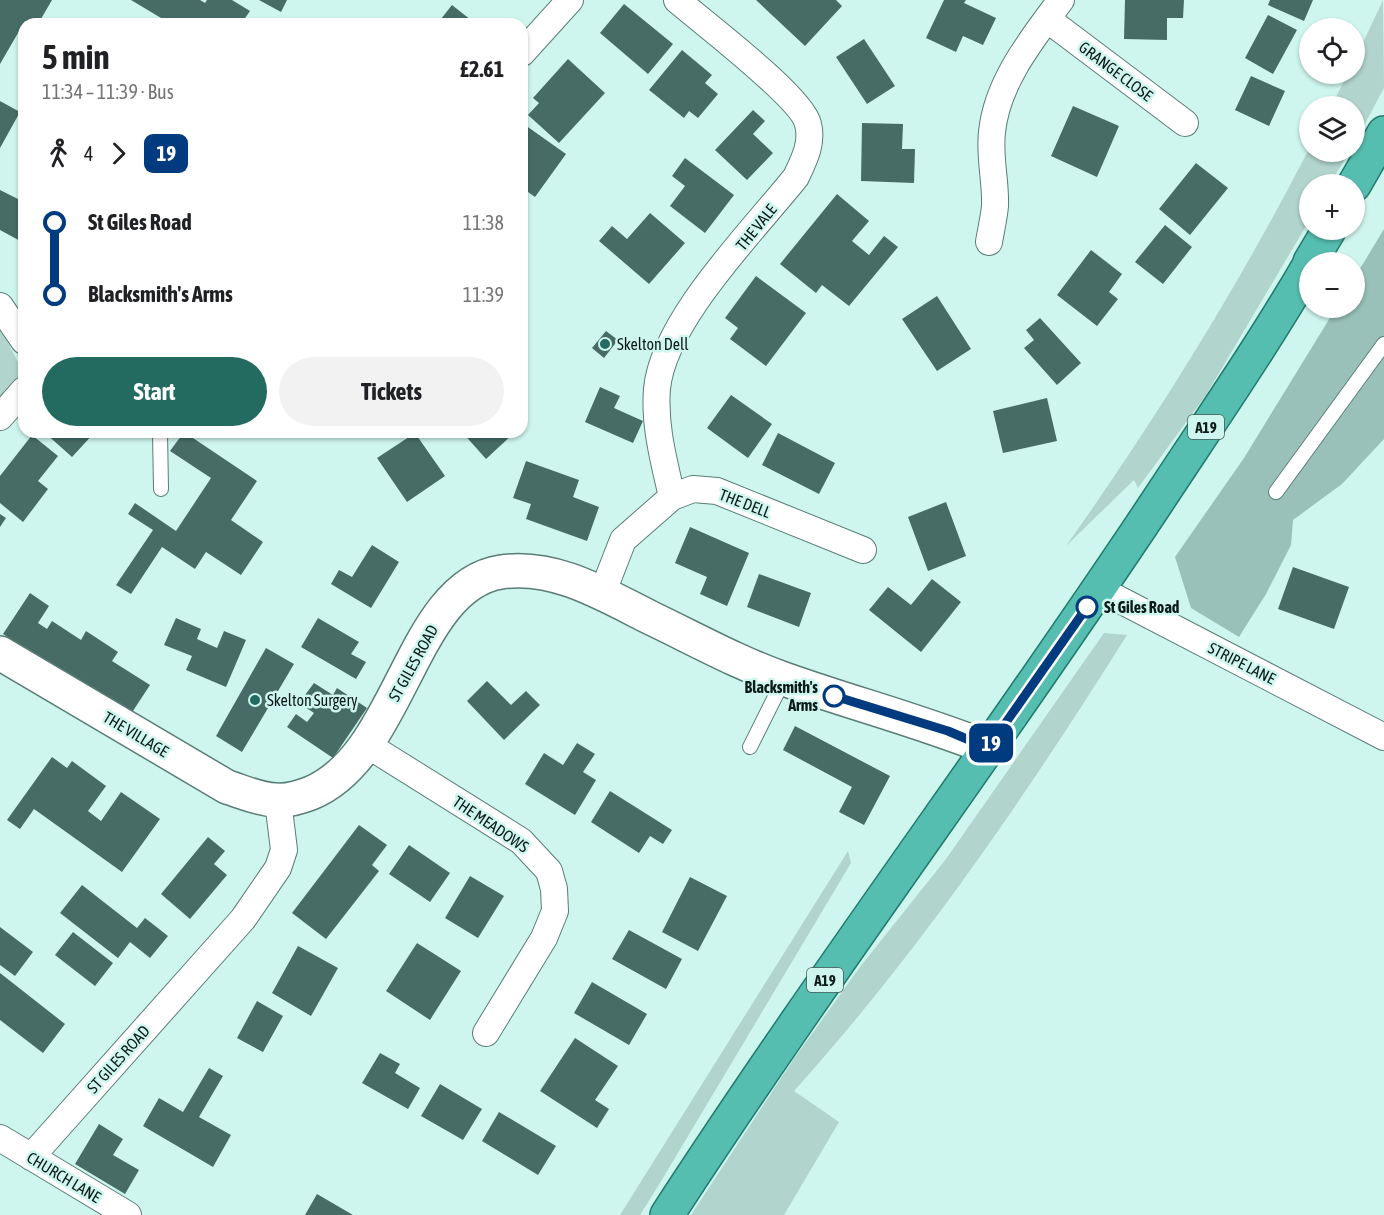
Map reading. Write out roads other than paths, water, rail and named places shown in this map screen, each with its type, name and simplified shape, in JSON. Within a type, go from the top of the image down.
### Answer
[{"type":"highway","points":[[1361,174],[1382,140]]},
{"type":"highway","name":"A19","points":[[667,1215],[748,1090],[1099,589],[1274,325],[1299,282]]},
{"type":"street","points":[[528,46],[570,0]]},
{"type":"street","name":"THE VALE","points":[[672,497],[658,434],[657,388],[665,351],[682,319],[796,177],[808,150],[808,123],[791,99],[677,0]]},
{"type":"street","name":"GRANGE CLOSE","points":[[989,242],[995,206],[992,130],[1009,77],[1024,50],[1054,9],[1185,123]]},
{"type":"street","points":[[0,306],[18,332]]},
{"type":"street","points":[[0,417],[18,397]]},
{"type":"street","name":"THE DELL","points":[[603,594],[623,540],[672,497],[693,489],[717,491],[863,550]]},
{"type":"street","name":"ST GILES ROAD","points":[[31,1157],[249,911],[278,868],[284,850],[278,801],[304,796],[330,785],[347,770],[366,744],[445,606],[468,585],[499,572],[534,570],[569,579],[714,649],[783,679],[948,731],[988,748]]},
{"type":"street","name":"STRIPE LANE","points":[[1099,589],[1384,737]]},
{"type":"street","name":"THE VILLAGE","points":[[0,653],[227,787],[259,798],[278,801]]},
{"type":"street","name":"THE MEADOWS","points":[[366,744],[521,841],[549,871],[554,889],[555,911],[544,938],[486,1034]]},
{"type":"street","name":"CHURCH LANE","points":[[0,1138],[128,1215]]},
{"type":"lane","points":[[1276,492],[1384,344]]},
{"type":"lane","points":[[160,438],[161,489]]},
{"type":"lane","points":[[750,747],[783,679]]},
{"type":"place","name":"Skelton Dell","points":[[605,344]]},
{"type":"place","name":"St Giles Road","points":[[1087,607]]},
{"type":"place","name":"Blacksmith's Arms","points":[[834,696]]},
{"type":"place","name":"Skelton Surgery","points":[[255,700]]}]
